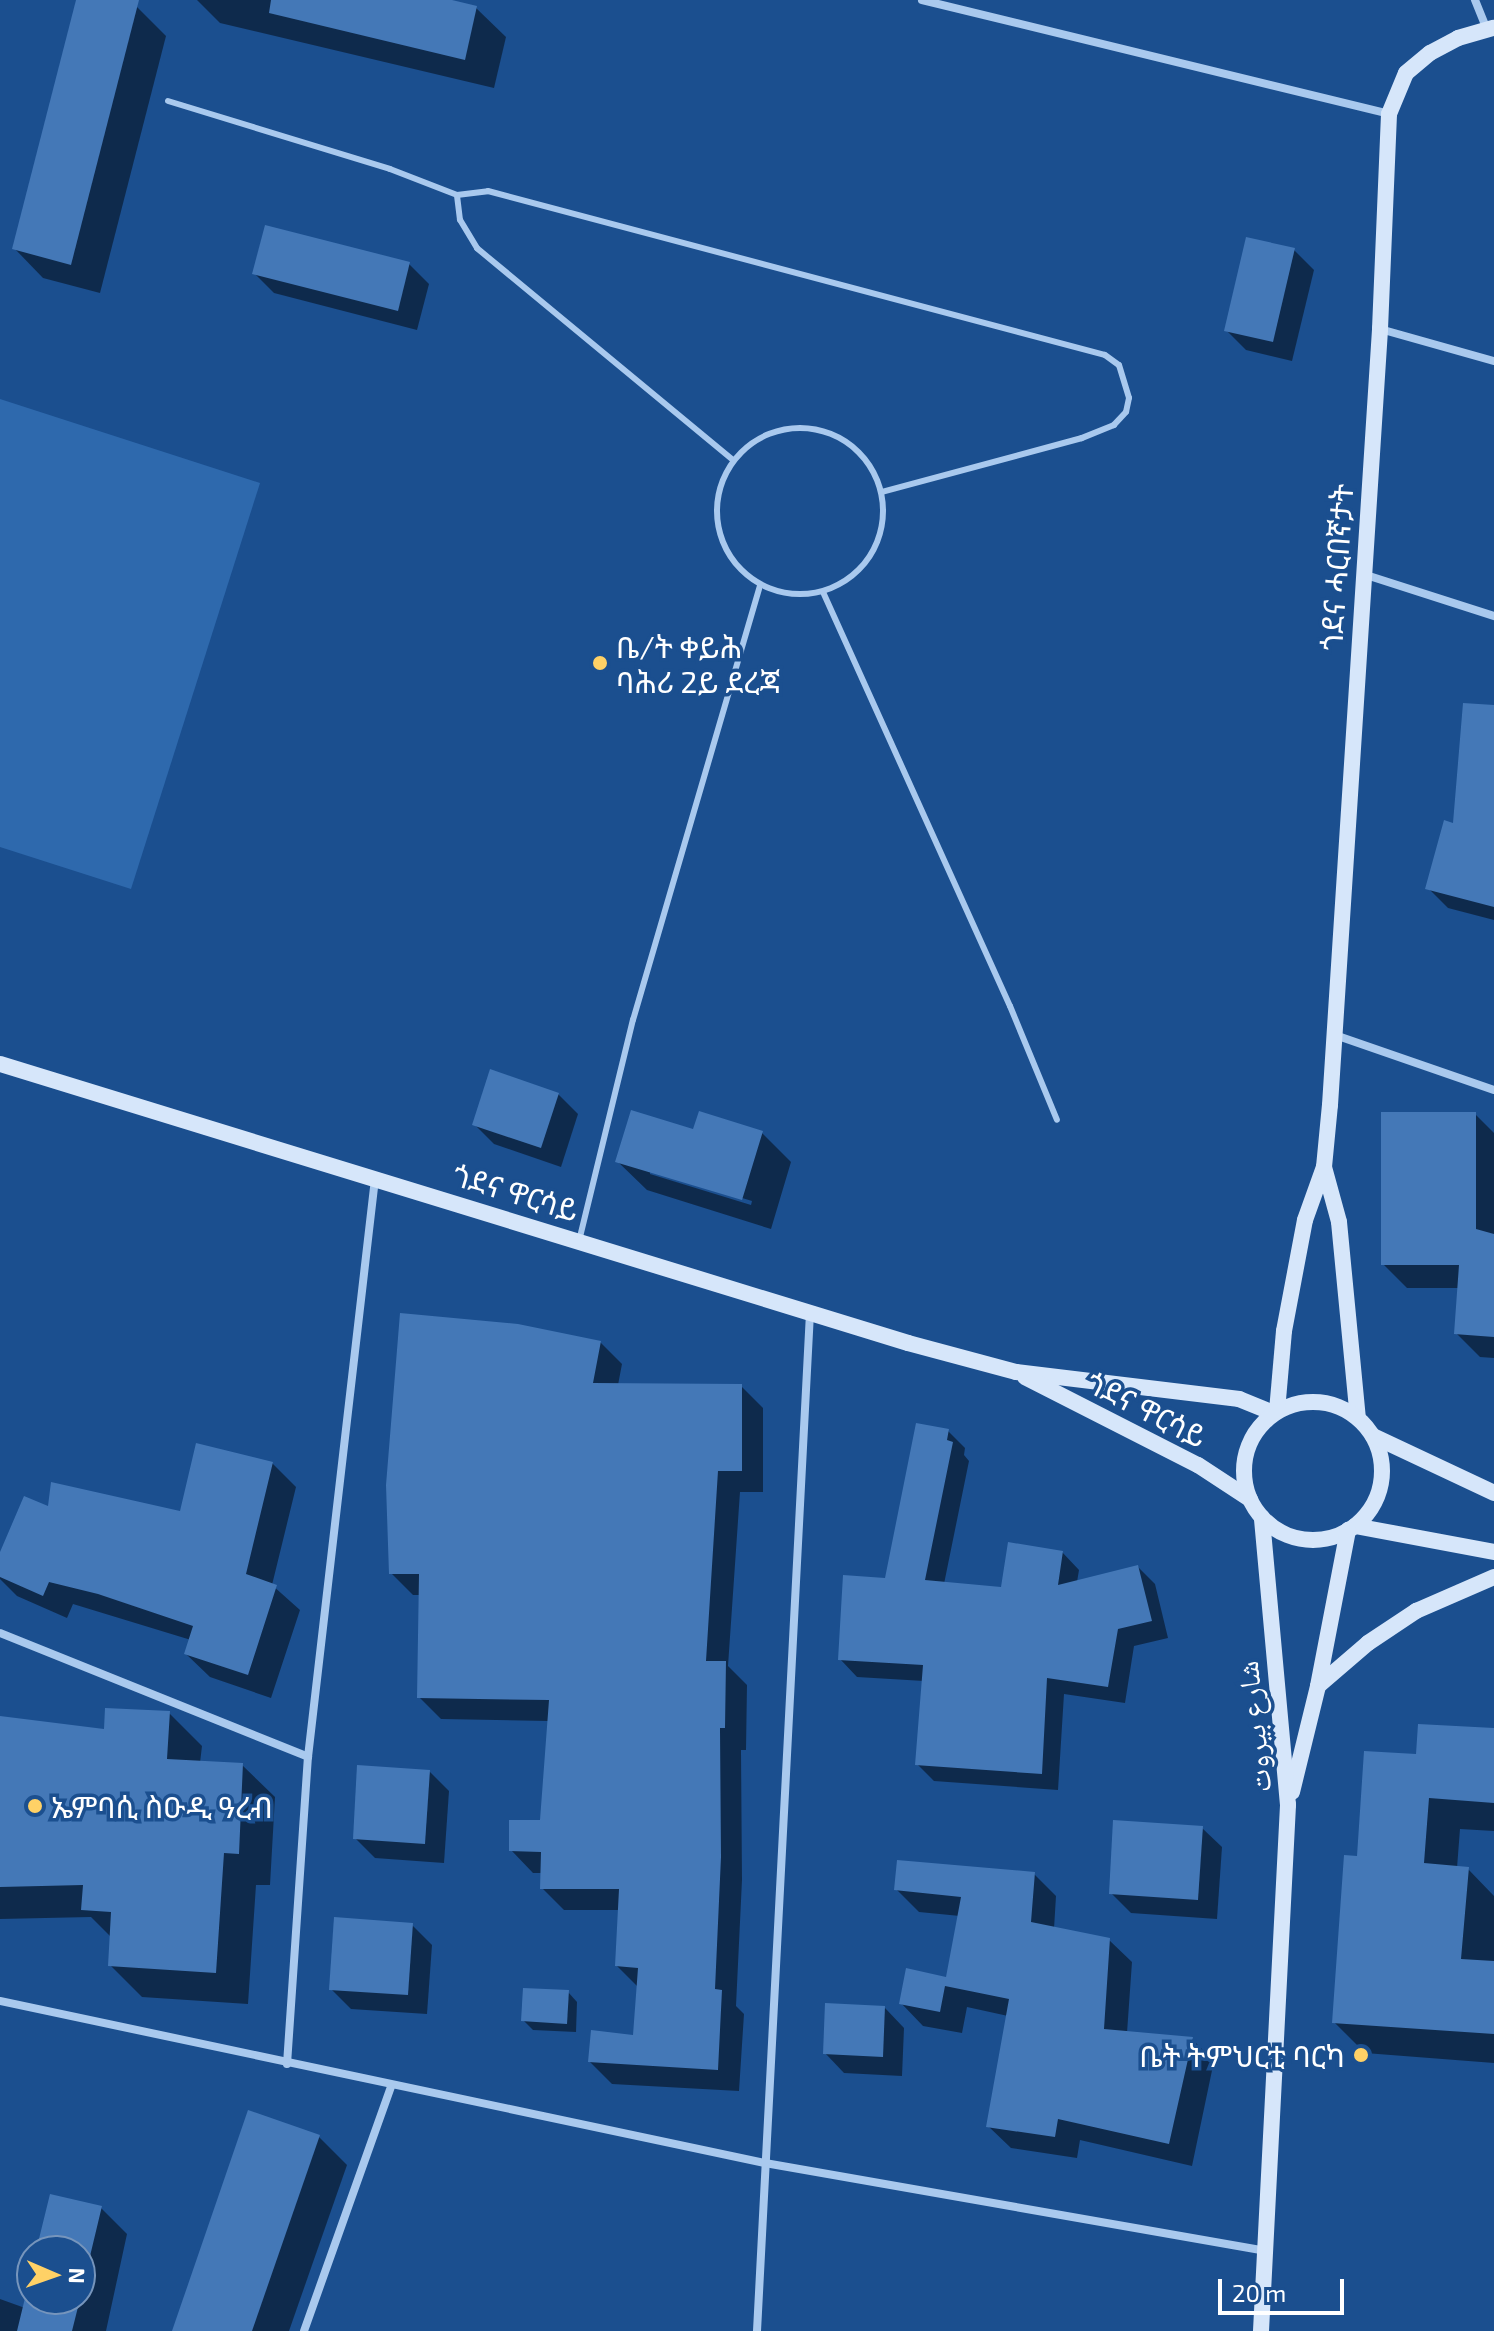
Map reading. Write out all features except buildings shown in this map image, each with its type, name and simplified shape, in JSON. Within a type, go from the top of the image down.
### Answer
[{"type":"main road","name":"ጎደና ሓርበኛታት","points":[[1324,1167],[1380,329],[1389,114],[1406,73],[1430,53],[1458,38],[1491,29]]},
{"type":"main road","name":"ጎደና ዋርሳይ","points":[[0,1064],[810,1313],[1016,1372],[1239,1399],[1276,1412]]},
{"type":"main road","points":[[1276,1412],[1284,1331],[1305,1220],[1324,1167]]},
{"type":"main road","points":[[1324,1167],[1339,1222],[1358,1418]]},
{"type":"main road","name":"ጎደና ዋርሳይ","points":[[1016,1372],[1198,1465],[1250,1499]]},
{"type":"main road","points":[[1304,1402],[1333,1404],[1358,1418],[1373,1436],[1380,1455],[1381,1475],[1373,1503],[1351,1528],[1330,1538],[1293,1537],[1262,1517],[1250,1499],[1244,1475],[1246,1452],[1257,1430],[1276,1412],[1304,1402]]},
{"type":"main road","points":[[1373,1436],[1494,1493]]},
{"type":"main road","name":"شارع بيروت","points":[[1262,1517],[1288,1805]]},
{"type":"main road","points":[[1351,1528],[1494,1552]]},
{"type":"main road","name":"شارع بيروت","points":[[1288,1805],[1318,1686],[1351,1528]]},
{"type":"main road","points":[[1318,1686],[1368,1643],[1416,1611],[1494,1577]]},
{"type":"main road","points":[[1261,2331],[1288,1805]]},
{"type":"street","points":[[922,0],[1389,114]]},
{"type":"street","points":[[1475,0],[1491,29]]},
{"type":"street","points":[[1380,329],[1494,361]]},
{"type":"street","points":[[1363,574],[1494,616]]},
{"type":"street","points":[[1335,1035],[1494,1090]]},
{"type":"street","points":[[287,2064],[308,1757],[375,1178]]},
{"type":"street","points":[[757,2331],[810,1313]]},
{"type":"street","points":[[0,1633],[308,1757]]},
{"type":"street","points":[[0,2001],[765,2163],[1267,2251]]},
{"type":"street","points":[[304,2331],[391,2086]]},
{"type":"lane","points":[[168,101],[390,169],[457,195],[488,191],[1105,355],[1119,365],[1129,398],[1126,412],[1114,425],[1082,438],[882,492]]},
{"type":"lane","points":[[457,195],[460,220],[477,248],[733,460]]},
{"type":"lane","points":[[805,427],[831,433],[854,447],[872,467],[882,492],[884,518],[878,543],[865,564],[846,582],[823,592],[797,595],[760,586],[731,558],[720,534],[716,509],[722,483],[733,460],[754,442],[778,430],[805,427]]},
{"type":"lane","points":[[579,1241],[633,1020],[760,586]]},
{"type":"lane","points":[[823,592],[1010,1006],[1057,1120]]},
{"type":"shaded area","points":[[0,399],[260,483],[131,889],[0,847]]},
{"type":"place","name":"ቤ/ት ቀይሕ ባሕሪ 2ይ ደረጃ","points":[[600,663]]},
{"type":"place","name":"ኤምባሲ ስዑዲ ዓረብ","points":[[35,1806]]},
{"type":"place","name":"ቤት ትምህርቲ ባርካ","points":[[1361,2055]]}]
